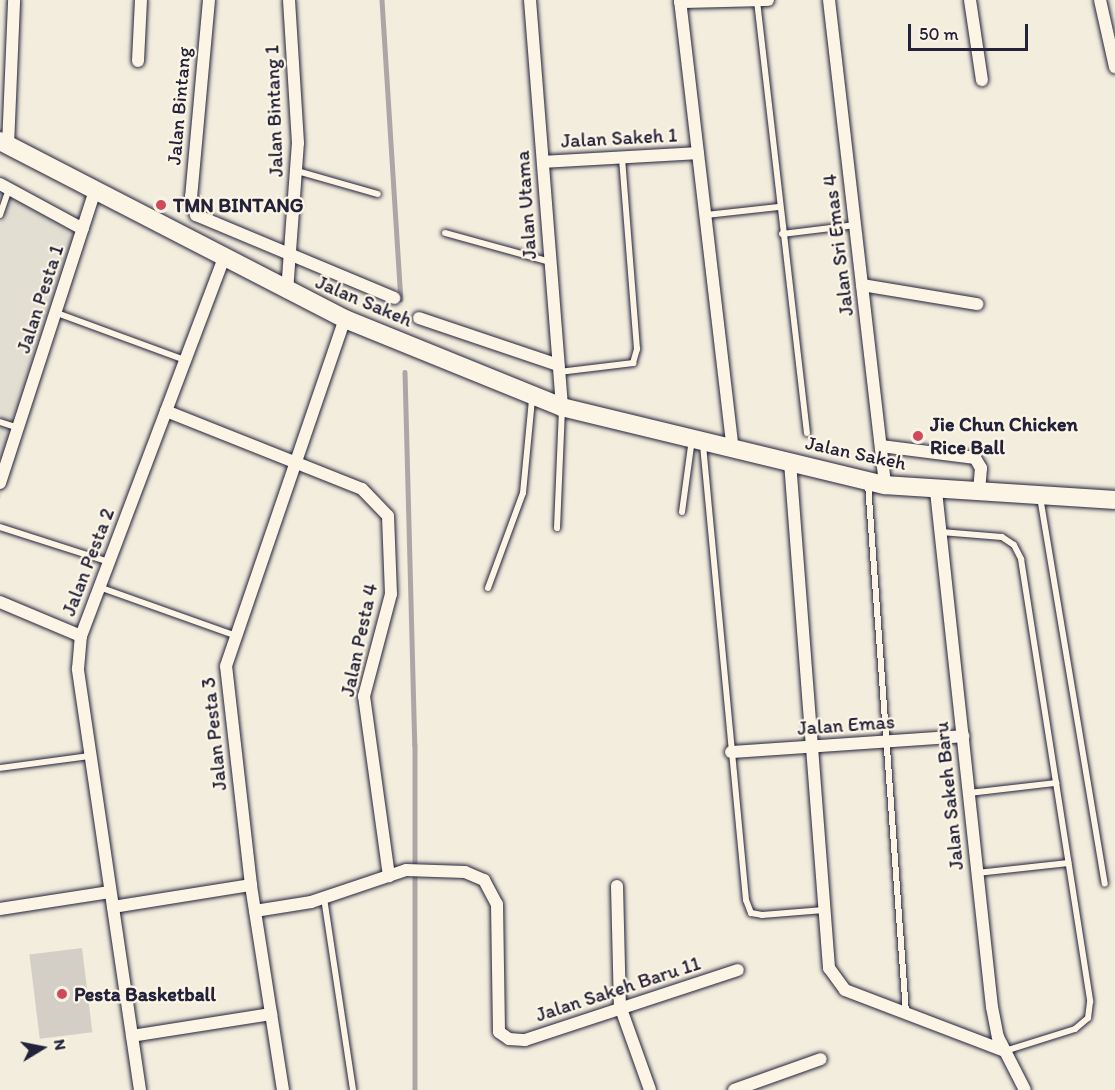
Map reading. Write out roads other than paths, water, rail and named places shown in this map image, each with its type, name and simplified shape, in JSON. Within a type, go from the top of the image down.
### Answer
[{"type":"street","points":[[4,144],[14,0]]},
{"type":"street","points":[[138,61],[141,0]]},
{"type":"street","name":"Jalan Bintang","points":[[209,0],[192,208],[201,218],[394,298]]},
{"type":"street","name":"Jalan Bintang 1","points":[[287,292],[297,171],[288,0]]},
{"type":"street","name":"Jalan Utama","points":[[530,0],[562,407]]},
{"type":"street","points":[[732,449],[680,1],[768,0]]},
{"type":"street","name":"Jalan Sri Emas 4","points":[[830,0],[880,446],[876,483]]},
{"type":"street","points":[[970,0],[982,80]]},
{"type":"street","points":[[1100,0],[1115,68]]},
{"type":"street","name":"Jalan Sakeh","points":[[4,144],[94,194],[287,292],[345,319],[562,407],[876,483],[936,491],[1115,500]]},
{"type":"street","name":"Jalan Sakeh 1","points":[[543,162],[698,153]]},
{"type":"street","points":[[4,187],[83,229]]},
{"type":"street","name":"Jalan Pesta 1","points":[[0,483],[94,194]]},
{"type":"street","name":"Jalan Pesta 2","points":[[140,1090],[78,669],[81,636],[223,261]]},
{"type":"street","points":[[862,285],[977,304]]},
{"type":"street","points":[[419,318],[559,369]]},
{"type":"street","name":"Jalan Pesta 3","points":[[283,1090],[251,885],[225,684],[234,635],[345,319]]},
{"type":"street","name":"Jalan Pesta 4","points":[[166,411],[362,489],[388,516],[391,594],[364,696],[389,876]]},
{"type":"street","points":[[880,446],[975,458],[981,468],[979,493]]},
{"type":"street","points":[[790,462],[825,910],[835,980],[845,990],[906,1016],[1005,1052]]},
{"type":"street","name":"Jalan Sakeh Baru","points":[[936,491],[992,1007],[1005,1052],[1025,1090]]},
{"type":"street","points":[[0,602],[81,636]]},
{"type":"street","name":"Jalan Emas","points":[[731,753],[963,736]]},
{"type":"street","name":"Jalan Sakeh Baru 11","points":[[389,876],[406,870],[465,872],[493,890],[499,1032],[509,1039],[525,1040],[621,1006],[738,970]]},
{"type":"street","points":[[255,911],[324,898],[389,876]]},
{"type":"street","points":[[113,906],[251,885]]},
{"type":"street","points":[[617,886],[621,1006],[650,1090]]},
{"type":"street","points":[[0,909],[110,892]]},
{"type":"street","points":[[132,1036],[271,1014]]},
{"type":"street","points":[[734,1090],[821,1059]]},
{"type":"lane","points":[[757,0],[782,234],[807,433]]},
{"type":"lane","points":[[559,369],[633,363],[637,349],[622,157]]},
{"type":"lane","points":[[297,171],[378,194]]},
{"type":"lane","points":[[0,215],[4,187]]},
{"type":"lane","points":[[705,215],[779,207]]},
{"type":"lane","points":[[782,234],[855,225]]},
{"type":"lane","points":[[445,233],[550,262]]},
{"type":"lane","points":[[57,313],[185,360]]},
{"type":"lane","points":[[488,588],[523,493],[532,395]]},
{"type":"lane","points":[[557,528],[562,407]]},
{"type":"lane","points":[[0,422],[18,428]]},
{"type":"lane","points":[[682,512],[698,440]]},
{"type":"lane","points":[[698,440],[731,753],[751,913],[825,910]]},
{"type":"lane","points":[[876,483],[887,742],[906,1016]]},
{"type":"lane","points":[[1040,496],[1105,884]]},
{"type":"lane","points":[[0,527],[109,562]]},
{"type":"lane","points":[[940,531],[1002,537],[1014,545],[1056,783],[1088,1018],[1075,1029],[1005,1052]]},
{"type":"lane","points":[[99,587],[234,635]]},
{"type":"lane","points":[[0,768],[90,756]]},
{"type":"lane","points":[[969,794],[1056,783]]},
{"type":"lane","points":[[977,873],[1068,863]]},
{"type":"lane","points":[[324,898],[353,1090]]},
{"type":"waterway","points":[[382,0],[401,299]]},
{"type":"waterway","points":[[405,372],[415,745],[415,1090]]},
{"type":"place","name":"TMN BINTANG","points":[[161,205]]},
{"type":"place","name":"Jie Chun Chicken Rice Ball","points":[[918,436]]},
{"type":"place","name":"Pesta Basketball","points":[[62,994]]}]
